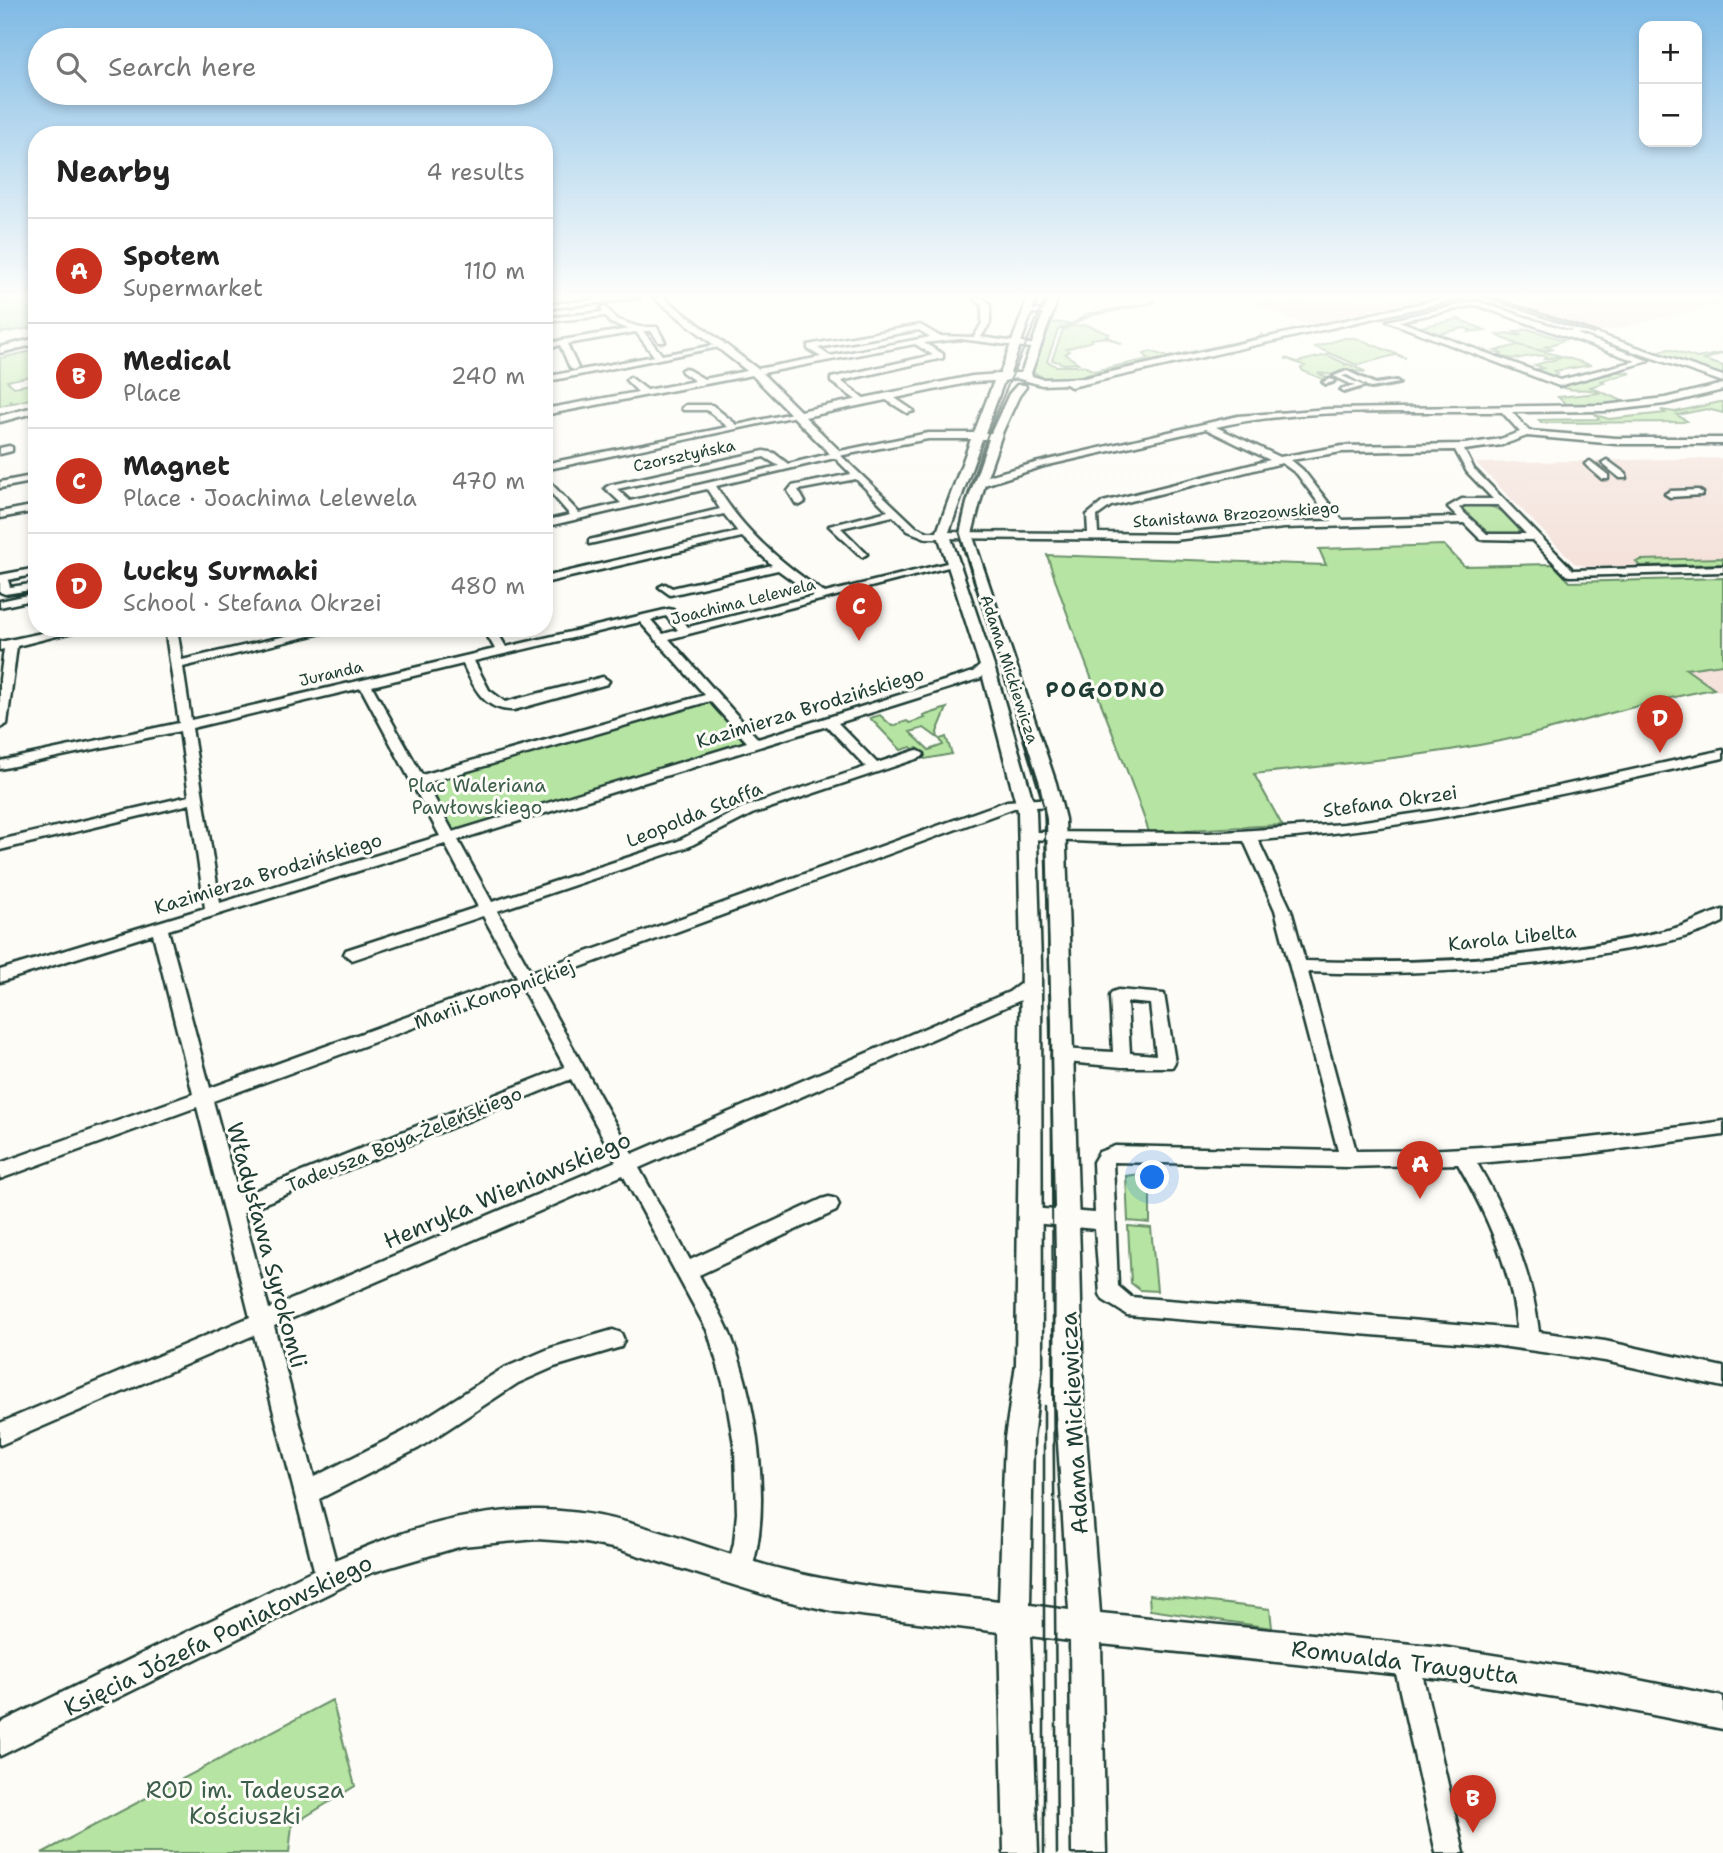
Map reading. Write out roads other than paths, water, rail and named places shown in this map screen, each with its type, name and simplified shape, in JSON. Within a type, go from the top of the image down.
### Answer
[{"type":"street","points":[[635,384],[645,393]]},
{"type":"street","points":[[553,410],[689,384]]},
{"type":"street","points":[[767,384],[918,533],[967,536]]},
{"type":"street","points":[[840,384],[862,401]]},
{"type":"street","points":[[553,463],[944,384]]},
{"type":"street","points":[[943,535],[947,515],[998,384]]},
{"type":"street","name":"Adama Mickiewicza","points":[[1022,384],[1016,389],[1010,400],[978,484],[971,504],[967,536],[1053,803],[1067,1219],[1069,1398],[1084,1584],[1089,1853]]},
{"type":"street","points":[[1047,384],[1069,384]]},
{"type":"street","points":[[1344,390],[1359,384]]},
{"type":"street","points":[[1364,384],[1404,386]]},
{"type":"street","points":[[1383,386],[1390,384]]},
{"type":"street","points":[[978,484],[987,478],[1205,425],[1299,413],[1626,406],[1665,401],[1712,384]]},
{"type":"street","points":[[886,396],[910,411]]},
{"type":"street","points":[[686,408],[709,407],[735,428]]},
{"type":"street","points":[[1505,410],[1526,433]]},
{"type":"street","points":[[0,419],[28,412]]},
{"type":"street","points":[[20,414],[28,418]]},
{"type":"street","points":[[1205,425],[1280,460],[1307,480],[1339,523]]},
{"type":"street","points":[[977,438],[998,433]]},
{"type":"street","points":[[1093,537],[1092,515],[1102,506],[1280,460],[1342,449],[1458,447],[1502,442],[1526,433],[1625,442],[1723,441]]},
{"type":"street","name":"Czorsztyńska","points":[[553,522],[928,436],[977,438]]},
{"type":"street","points":[[1458,447],[1468,467],[1570,573],[1723,569]]},
{"type":"street","name":"Czorsztyńska","points":[[629,505],[610,488],[761,455],[771,455],[787,467]]},
{"type":"street","points":[[988,457],[991,462],[1000,465],[1042,464]]},
{"type":"street","points":[[1607,463],[1623,477]]},
{"type":"street","points":[[1590,464],[1605,477]]},
{"type":"street","points":[[0,477],[28,472]]},
{"type":"street","points":[[800,502],[793,491],[794,488],[858,475]]},
{"type":"street","points":[[0,485],[28,480]]},
{"type":"street","points":[[710,485],[742,534],[778,566],[823,597]]},
{"type":"street","points":[[553,490],[577,517]]},
{"type":"street","points":[[1670,494],[1698,493]]},
{"type":"street","points":[[1500,502],[1454,504],[1453,508],[1478,534],[1487,538],[1536,537]]},
{"type":"street","points":[[0,515],[28,510]]},
{"type":"street","points":[[593,542],[725,511]]},
{"type":"street","points":[[862,554],[834,526],[895,513]]},
{"type":"street","name":"Stanisława Brzozowskiego","points":[[967,536],[1184,537],[1276,526],[1464,520]]},
{"type":"street","points":[[553,578],[742,534]]},
{"type":"street","name":"Adama Mickiewicza","points":[[943,535],[955,564],[987,666],[1026,802],[1028,829],[1029,1364],[1028,1389],[1019,1438],[1014,1618],[1021,1853]]},
{"type":"street","points":[[1629,559],[1642,571]]},
{"type":"street","name":"Joachima Lelewela","points":[[660,638],[955,564]]},
{"type":"street","points":[[665,587],[670,592],[778,566]]},
{"type":"street","points":[[28,573],[1,578],[5,591],[28,587]]},
{"type":"street","points":[[0,604],[28,598]]},
{"type":"street","name":"Juranda","points":[[0,765],[186,726],[669,612],[685,631]]},
{"type":"street","points":[[643,618],[755,743]]},
{"type":"street","points":[[0,721],[5,645],[41,637]]},
{"type":"street","points":[[172,637],[214,910]]},
{"type":"street","points":[[177,665],[297,637]]},
{"type":"street","points":[[494,637],[502,651]]},
{"type":"street","points":[[467,659],[488,698],[500,707],[514,706],[603,681]]},
{"type":"street","name":"Kazimierza Brodzińskiego","points":[[0,976],[948,685],[982,673],[987,666]]},
{"type":"street","points":[[364,683],[446,838],[718,1330],[738,1405],[747,1463],[747,1543],[738,1571]]},
{"type":"street","name":"Kazimierza Brodzińskiego","points":[[948,685],[979,683],[993,689]]},
{"type":"street","name":"Kazimierza Brodzińskiego","points":[[417,781],[714,696]]},
{"type":"street","points":[[829,721],[875,768]]},
{"type":"street","name":"Leopolda Staffa","points":[[352,954],[683,844],[747,811],[917,754]]},
{"type":"street","name":"Stefana Okrzei","points":[[1056,837],[1152,839],[1355,827],[1532,798],[1723,754]]},
{"type":"street","points":[[0,845],[197,798]]},
{"type":"street","points":[[1026,802],[1053,803]]},
{"type":"street","name":"Marii Konopnickiej","points":[[0,1171],[1026,802]]},
{"type":"street","name":"Marii Konopnickiej","points":[[987,814],[1013,813],[1028,829]]},
{"type":"street","points":[[1028,829],[1056,837]]},
{"type":"street","points":[[1248,834],[1278,894],[1300,966],[1329,1089],[1349,1159]]},
{"type":"street","name":"Karola Libelta","points":[[1300,966],[1431,966],[1542,957],[1612,947],[1702,928],[1723,915]]},
{"type":"street","name":"Władysława Syrokomli","points":[[159,926],[328,1577]]},
{"type":"street","name":"Henryka Wieniawskiego","points":[[0,1434],[894,1050],[1015,996],[1030,985]]},
{"type":"street","points":[[1061,1056],[1122,1060]]},
{"type":"street","name":"Tadeusza Boya-Żeleńskiego","points":[[232,1208],[575,1070]]},
{"type":"street","points":[[1723,1128],[1593,1145],[1463,1155],[1349,1159],[1126,1154],[1106,1157],[1102,1162],[1108,1286],[1110,1294],[1119,1303],[1137,1309],[1529,1340],[1605,1351],[1723,1377]]},
{"type":"street","points":[[1463,1155],[1503,1234],[1528,1320],[1529,1340]]},
{"type":"street","points":[[687,1271],[829,1205]]},
{"type":"street","points":[[1030,1216],[1105,1222]]},
{"type":"street","points":[[306,1493],[411,1440],[510,1377],[551,1359],[613,1340]]},
{"type":"street","name":"Księcia Józefa Poniatowskiego","points":[[0,1740],[328,1577],[387,1552],[435,1538],[489,1527],[537,1524],[580,1527],[618,1534],[817,1594],[1014,1618]]},
{"type":"street","points":[[1014,1618],[1085,1627]]},
{"type":"street","name":"Romualda Traugutta","points":[[1085,1627],[1406,1660],[1530,1676],[1723,1713]]},
{"type":"street","points":[[1406,1660],[1450,1853]]},
{"type":"tram line","points":[[1008,384],[985,441],[959,531],[1044,807],[1051,1022],[1053,1357]]},
{"type":"tram line","points":[[1053,1355],[1057,1853]]},
{"type":"tram line","points":[[1044,1406],[1044,1853]]},
{"type":"place","name":"Magnet","points":[[859,641]]},
{"type":"place","name":"Lucky Surmaki","points":[[1660,753]]},
{"type":"place","name":"Społem","points":[[1420,1199]]},
{"type":"place","name":"Medical","points":[[1473,1833]]},
{"type":"district","name":"POGODNO","points":[[1106,690]]},
{"type":"park label","name":"Plac Waleriana Pawłowskiego","points":[[477,796]]},
{"type":"park label","name":"ROD im. Tadeusza Kościuszki","points":[[245,1803]]}]
